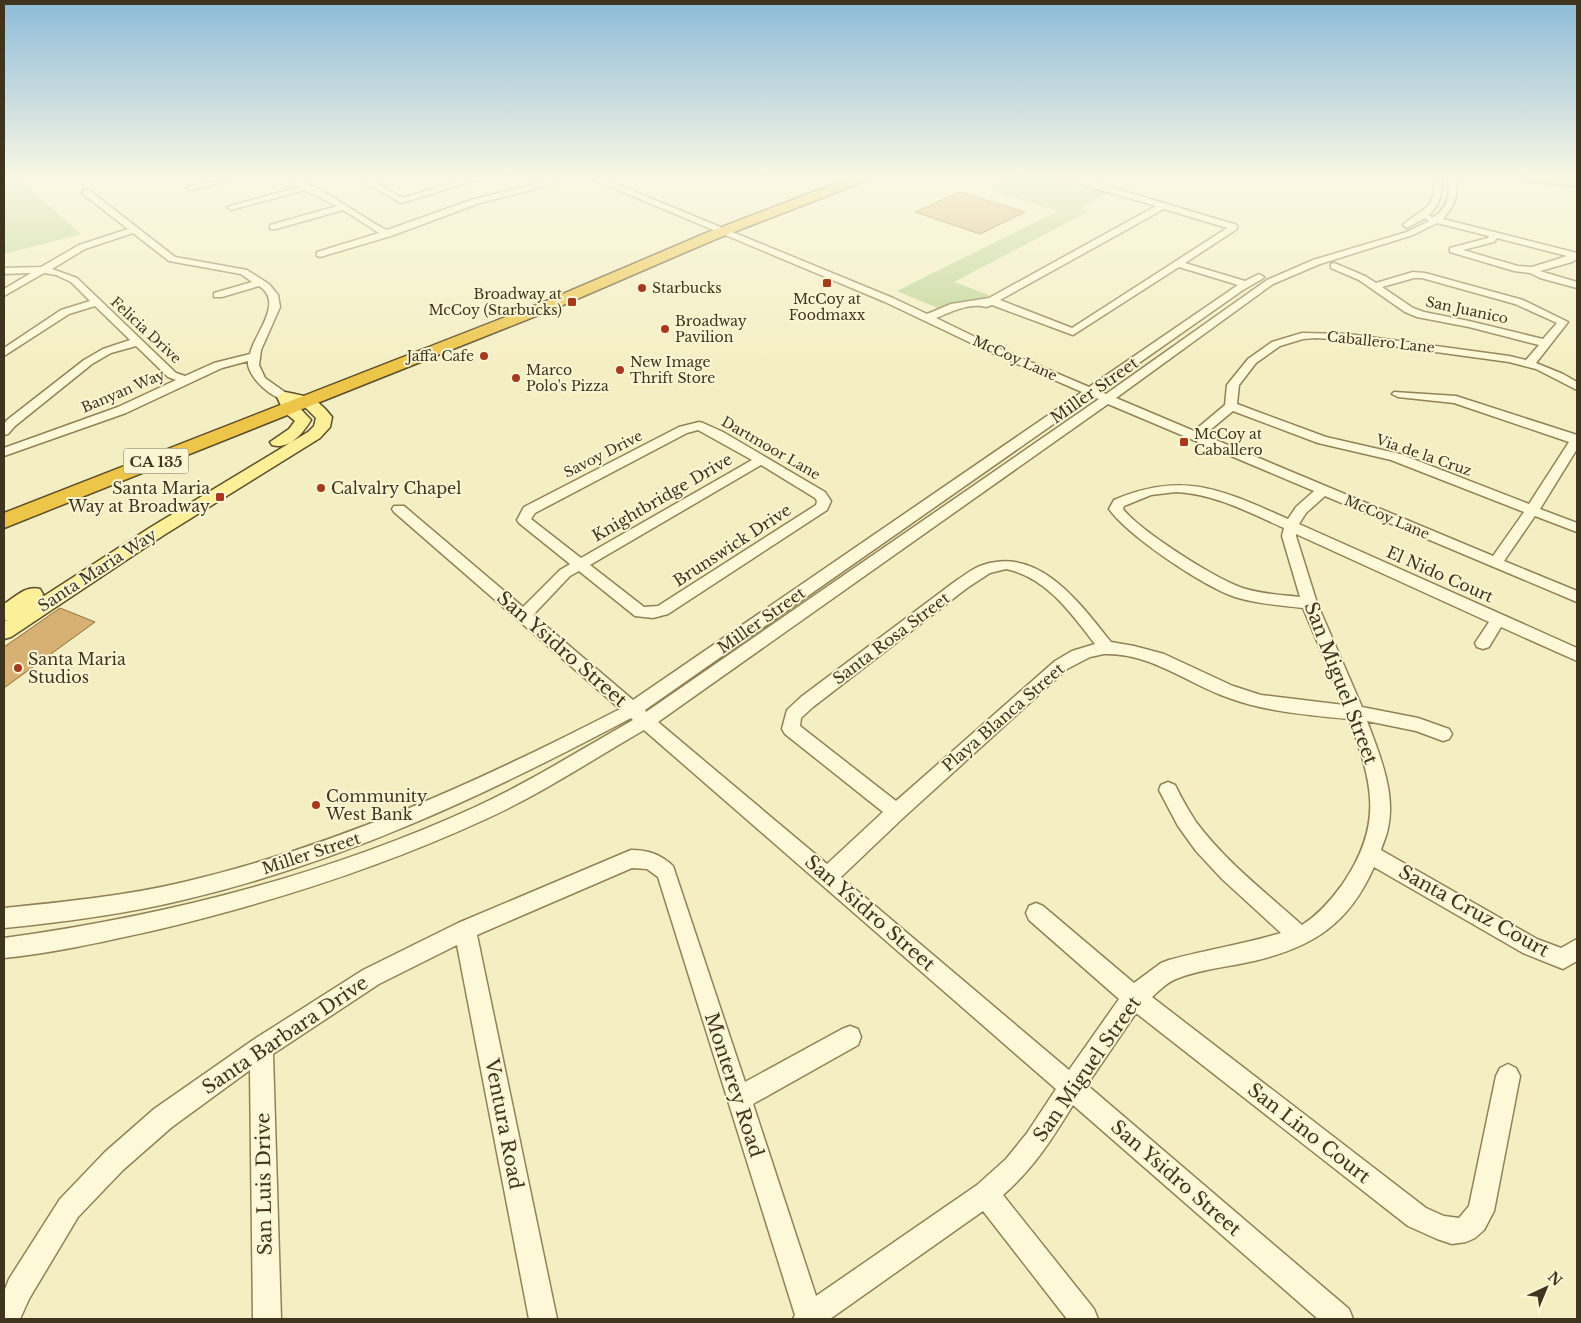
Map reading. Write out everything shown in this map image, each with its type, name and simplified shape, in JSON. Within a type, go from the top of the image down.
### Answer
[{"type":"highway","name":"CA 135","points":[[4,521],[692,239]]},
{"type":"highway","name":"CA 135","points":[[4,507],[294,402],[550,305],[695,239]]},
{"type":"main road","name":"Santa Maria Way","points":[[4,614],[123,535],[295,432],[301,426],[303,420],[294,402]]},
{"type":"main road","name":"Santa Maria Way","points":[[4,632],[100,567],[314,435],[322,428],[324,417],[294,402]]},
{"type":"street","points":[[4,293],[82,247],[107,239]]},
{"type":"street","points":[[145,239],[172,259],[244,272],[261,282],[274,295],[275,307],[253,357],[253,365],[260,380],[294,402]]},
{"type":"street","points":[[320,254],[372,239]]},
{"type":"street","name":"McCoy Lane","points":[[739,239],[932,320],[996,351],[1577,597]]},
{"type":"street","points":[[932,320],[992,301],[1104,239]]},
{"type":"street","points":[[992,301],[1073,332],[1216,239]]},
{"type":"street","name":"Miller Street","points":[[1099,395],[1243,286],[1283,266],[1365,239]]},
{"type":"street","name":"Miller Street","points":[[4,948],[77,938],[209,908],[300,882],[387,853],[480,813],[557,772],[1099,395],[1250,294],[1281,276],[1393,239]]},
{"type":"street","points":[[1492,239],[1453,250],[1517,269],[1532,270],[1569,260],[1575,255]]},
{"type":"street","points":[[1509,239],[1575,255]]},
{"type":"street","name":"Miller Street","points":[[1281,276],[1305,274],[1360,257],[1367,246]]},
{"type":"street","points":[[1177,265],[1243,286]]},
{"type":"street","name":"San Juanico","points":[[1334,266],[1376,286],[1409,310],[1421,315],[1469,324],[1545,343]]},
{"type":"street","points":[[1532,270],[1543,276],[1577,286]]},
{"type":"street","points":[[4,271],[40,271]]},
{"type":"street","name":"Felicia Drive","points":[[40,271],[65,274],[74,280],[172,375],[186,380]]},
{"type":"street","points":[[1376,286],[1416,275],[1434,278],[1519,302],[1563,322],[1529,364]]},
{"type":"street","points":[[218,295],[261,282]]},
{"type":"street","points":[[4,353],[65,312],[96,302]]},
{"type":"street","name":"Caballero Lane","points":[[1231,406],[1233,385],[1252,361],[1276,344],[1302,336],[1348,336],[1481,354],[1529,364],[1560,376],[1577,386]]},
{"type":"street","points":[[4,431],[11,423],[88,362],[107,352],[136,342]]},
{"type":"street","name":"Banyan Way","points":[[5,450],[122,410],[218,365],[253,357]]},
{"type":"street","points":[[1398,394],[1442,397],[1466,402],[1577,440],[1495,563]]},
{"type":"street","points":[[1196,436],[1231,406]]},
{"type":"street","name":"Via de la Cruz","points":[[1231,406],[1322,440],[1395,458],[1577,528]]},
{"type":"street","name":"Dartmoor Lane","points":[[699,426],[719,435],[820,495],[824,501]]},
{"type":"street","name":"Savoy Drive","points":[[579,564],[524,520],[529,510],[684,430],[699,426]]},
{"type":"street","name":"Knightbridge Drive","points":[[527,619],[574,577],[579,564],[761,460]]},
{"type":"street","name":"El Nido Court","points":[[1309,603],[1240,593],[1227,589],[1199,573],[1126,522],[1116,509],[1118,503],[1152,491],[1169,488],[1190,488],[1210,492],[1233,500],[1577,655]]},
{"type":"street","points":[[1289,526],[1308,503],[1323,490]]},
{"type":"street","name":"Brunswick Drive","points":[[579,564],[640,612],[653,613],[663,610],[815,513],[822,507],[824,501]]},
{"type":"street","name":"San Ysidro Street","points":[[399,509],[1072,1086],[1339,1319]]},
{"type":"street","name":"San Miguel Street","points":[[809,1319],[986,1194],[1015,1168],[1036,1142],[1072,1086],[1134,997],[1169,970],[1219,957],[1254,951],[1300,937],[1317,927],[1340,904],[1362,872],[1379,827],[1380,805],[1370,752],[1309,603],[1290,543],[1289,526]]},
{"type":"street","name":"Santa Rosa Street","points":[[896,812],[791,729],[793,715],[807,702],[962,584],[988,567],[1012,565],[1030,570],[1042,576],[1070,602],[1108,648]]},
{"type":"street","points":[[1483,643],[1498,620]]},
{"type":"street","name":"Playa Blanca Street","points":[[827,877],[896,812],[1061,665],[1087,652],[1108,648],[1123,650],[1172,663],[1211,684],[1235,694],[1262,701],[1406,721],[1443,734]]},
{"type":"street","name":"Miller Street","points":[[4,918],[90,908],[208,886],[300,858],[382,830],[464,795],[639,715]]},
{"type":"street","points":[[1168,790],[1190,828],[1208,850],[1300,937]]},
{"type":"street","name":"Santa Cruz Court","points":[[1370,854],[1530,946],[1563,959],[1577,948]]},
{"type":"street","name":"Santa Barbara Drive","points":[[6,1319],[19,1289],[70,1208],[114,1161],[163,1118],[262,1048],[371,977],[465,930],[631,858],[648,859]]},
{"type":"street","name":"Monterey Road","points":[[648,859],[654,861],[666,872],[809,1319]]},
{"type":"street","name":"San Lino Court","points":[[1036,913],[1134,997],[1417,1216],[1441,1229],[1459,1231],[1472,1225],[1481,1211],[1508,1076]]},
{"type":"street","name":"Ventura Road","points":[[465,930],[543,1319]]},
{"type":"street","points":[[738,1098],[850,1037]]},
{"type":"street","name":"San Luis Drive","points":[[262,1048],[267,1319]]},
{"type":"street","points":[[986,1194],[1084,1319]]},
{"type":"green space","points":[[4,239],[63,239],[4,254]]},
{"type":"green space","points":[[1002,239],[1036,239],[954,282],[989,295],[984,298],[952,304],[940,309],[897,291]]},
{"type":"building","name":"Santa Maria Studios","points":[[60,608],[95,622],[4,688],[4,647]]},
{"type":"place","name":"McCoy at Foodmaxx","points":[[827,283]]},
{"type":"place","name":"Starbucks","points":[[642,288]]},
{"type":"place","name":"Broadway at McCoy (Starbucks)","points":[[572,302]]},
{"type":"place","name":"Broadway Pavilion","points":[[665,329]]},
{"type":"place","name":"Jaffa Cafe","points":[[484,356]]},
{"type":"place","name":"New Image Thrift Store","points":[[620,370]]},
{"type":"place","name":"Marco Polo's Pizza","points":[[516,378]]},
{"type":"place","name":"McCoy at Caballero","points":[[1184,442]]},
{"type":"place","name":"Calvalry Chapel","points":[[321,488]]},
{"type":"place","name":"Santa Maria Way at Broadway","points":[[220,497]]},
{"type":"place","name":"Santa Maria Studios","points":[[18,668]]},
{"type":"place","name":"Community West Bank","points":[[316,805]]}]
